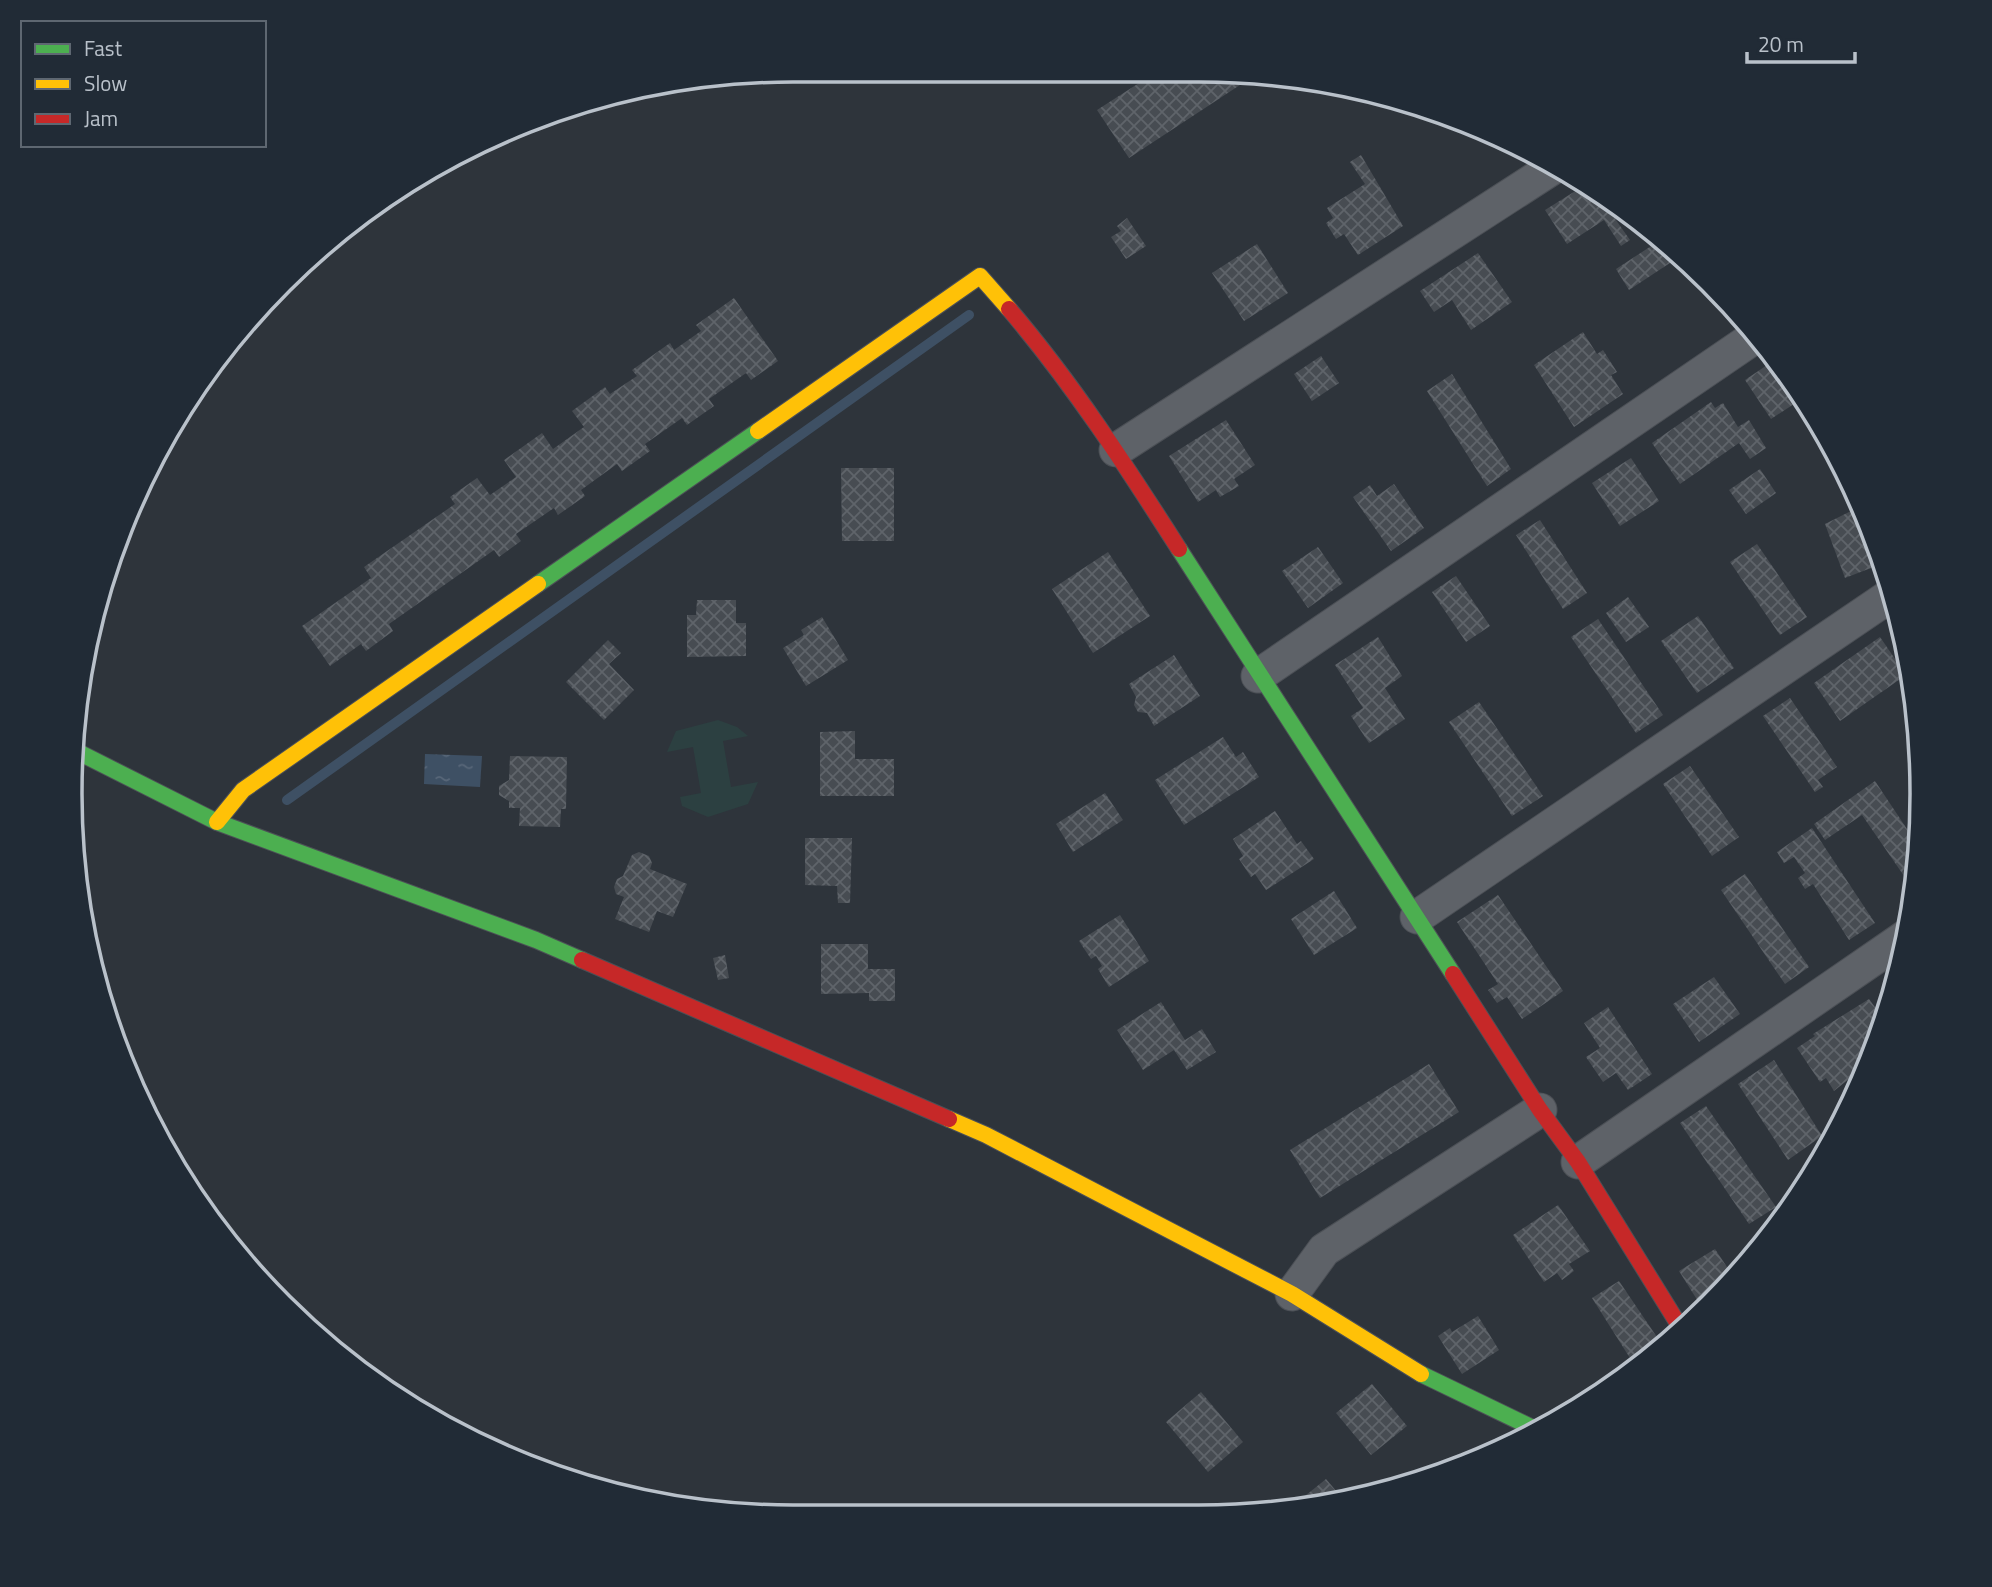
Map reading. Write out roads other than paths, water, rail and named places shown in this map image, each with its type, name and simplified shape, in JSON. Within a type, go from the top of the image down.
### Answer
[{"type":"street","points":[[1116,450],[1545,173]]},
{"type":"street","points":[[217,822],[243,790],[980,275],[1051,359],[1116,450],[1258,676],[1540,1110],[1578,1162],[1676,1320]]},
{"type":"street","points":[[1258,676],[1747,341]]},
{"type":"street","points":[[1417,917],[1883,601]]},
{"type":"street","points":[[84,755],[217,822],[536,940],[753,1037],[986,1135],[1292,1294],[1406,1367],[1525,1424]]},
{"type":"street","points":[[1578,1162],[1893,945]]},
{"type":"street","points":[[1292,1294],[1324,1250],[1540,1110]]},
{"type":"water","points":[[425,754],[482,756],[480,787],[424,784]]},
{"type":"waterway","points":[[287,800],[969,315]]}]
